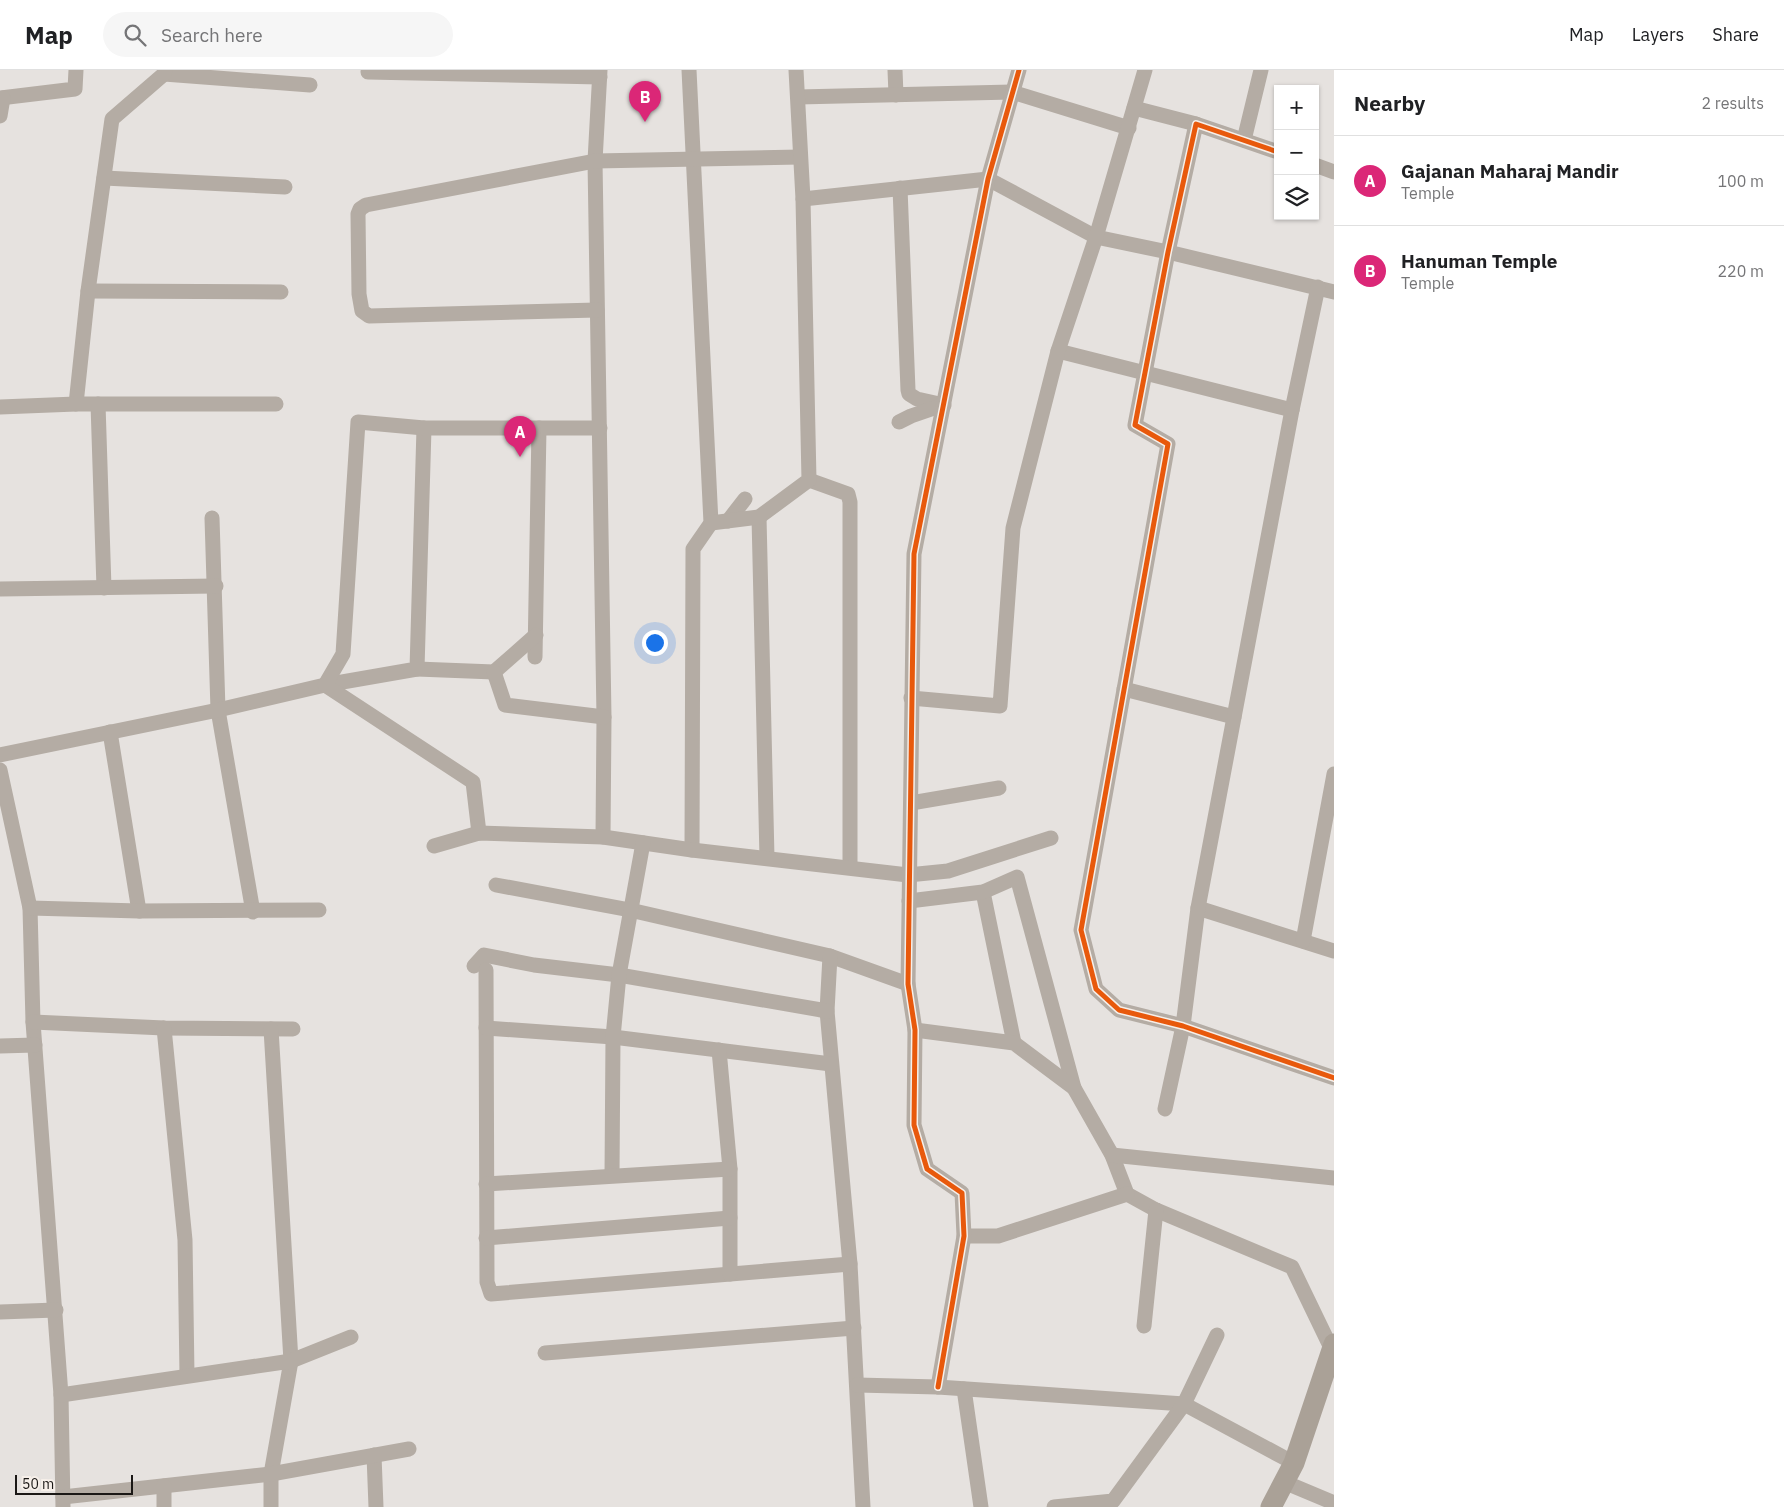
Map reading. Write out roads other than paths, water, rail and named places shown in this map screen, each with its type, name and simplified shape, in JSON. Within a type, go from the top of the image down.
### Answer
[{"type":"street","points":[[0,116],[2,98],[75,89],[76,70]]},
{"type":"street","points":[[689,70],[711,523],[692,549],[692,850]]},
{"type":"street","points":[[796,70],[803,199],[809,480]]},
{"type":"street","points":[[895,70],[896,95]]},
{"type":"street","points":[[938,1387],[964,1236],[962,1193],[927,1169],[914,1126],[915,1030],[908,984],[910,901],[908,874],[911,804],[914,554],[988,179],[1019,70]]},
{"type":"street","points":[[911,698],[1000,706],[1013,528],[1058,351],[1096,237],[1145,70]]},
{"type":"street","points":[[1244,140],[1261,70]]},
{"type":"street","points":[[76,404],[88,291],[112,119],[164,72],[244,75],[310,86]]},
{"type":"street","points":[[368,72],[600,74],[595,162],[604,716],[602,836]]},
{"type":"street","points":[[798,97],[1012,92],[1128,128]]},
{"type":"street","points":[[1134,108],[1196,124],[1274,151]]},
{"type":"street","points":[[1196,124],[1168,252],[1135,425],[1168,444],[1081,930],[1096,989],[1118,1010],[1183,1026],[1334,1078]]},
{"type":"street","points":[[597,310],[369,316],[362,311],[359,294],[358,214],[360,209],[366,205],[595,162],[692,158],[800,157]]},
{"type":"street","points":[[1319,166],[1334,172]]},
{"type":"street","points":[[104,178],[285,187]]},
{"type":"street","points":[[803,199],[988,179],[1096,237],[1168,252],[1334,292]]},
{"type":"street","points":[[900,188],[908,390],[916,399],[944,405]]},
{"type":"street","points":[[1165,1109],[1183,1026],[1198,908],[1292,410],[1318,287]]},
{"type":"street","points":[[88,291],[282,292]]},
{"type":"street","points":[[1058,351],[1292,410]]},
{"type":"street","points":[[98,404],[104,588]]},
{"type":"street","points":[[0,406],[276,404]]},
{"type":"street","points":[[899,422],[944,405]]},
{"type":"street","points":[[312,688],[343,654],[358,422],[424,428],[600,428]]},
{"type":"street","points":[[418,669],[424,428]]},
{"type":"street","points":[[535,657],[539,428]]},
{"type":"street","points":[[711,523],[759,517],[809,480]]},
{"type":"street","points":[[809,480],[841,490],[848,494],[850,502],[850,867]]},
{"type":"street","points":[[728,521],[745,499]]},
{"type":"street","points":[[759,517],[767,858]]},
{"type":"street","points":[[212,518],[216,586],[218,710],[253,912]]},
{"type":"street","points":[[0,589],[216,586]]},
{"type":"street","points":[[0,755],[218,710],[312,688],[418,669],[494,672],[536,634]]},
{"type":"street","points":[[494,672],[505,705],[604,716]]},
{"type":"street","points":[[312,688],[473,782],[479,833]]},
{"type":"street","points":[[1124,690],[1234,717]]},
{"type":"street","points":[[110,732],[139,911]]},
{"type":"street","points":[[0,770],[30,908],[33,1022],[61,1395],[63,1502],[164,1486],[271,1474],[409,1449]]},
{"type":"street","points":[[1303,941],[1334,774]]},
{"type":"street","points":[[911,804],[999,788]]},
{"type":"street","points":[[434,846],[479,833],[602,836],[692,850],[908,874],[948,871],[1051,838]]},
{"type":"street","points":[[612,1175],[613,1037],[619,975],[643,843]]},
{"type":"street","points":[[910,901],[983,892],[1017,877],[1074,1088],[1112,1155],[1127,1194],[1156,1210],[1292,1267],[1333,1347],[1294,1463],[1271,1507]]},
{"type":"street","points":[[496,886],[630,910],[830,956],[908,984]]},
{"type":"street","points":[[983,892],[1014,1044]]},
{"type":"street","points":[[30,908],[253,912],[319,910]]},
{"type":"street","points":[[1198,908],[1334,951]]},
{"type":"street","points":[[826,1012],[619,975],[534,965],[484,956],[480,968],[486,1028],[487,1282],[491,1294],[850,1264]]},
{"type":"street","points":[[830,956],[826,1012],[850,1264],[863,1507]]},
{"type":"street","points":[[33,1022],[164,1028],[294,1029]]},
{"type":"street","points":[[164,1028],[185,1240],[187,1375]]},
{"type":"street","points":[[486,1028],[613,1037],[831,1064]]},
{"type":"street","points":[[271,1029],[291,1361],[271,1474],[271,1507]]},
{"type":"street","points":[[915,1030],[1014,1044],[1074,1088]]},
{"type":"street","points":[[0,1046],[35,1045]]},
{"type":"street","points":[[719,1050],[730,1169],[730,1274]]},
{"type":"street","points":[[1112,1155],[1334,1178]]},
{"type":"street","points":[[486,1184],[730,1169]]},
{"type":"street","points":[[964,1236],[998,1236],[1127,1194]]},
{"type":"street","points":[[1144,1326],[1156,1210]]},
{"type":"street","points":[[486,1238],[730,1218]]},
{"type":"street","points":[[0,1312],[56,1310]]},
{"type":"street","points":[[545,1352],[854,1328]]},
{"type":"street","points":[[1054,1507],[1113,1501],[1184,1404],[1217,1335]]},
{"type":"street","points":[[61,1395],[291,1361],[351,1337]]},
{"type":"street","points":[[857,1384],[938,1387],[1184,1404],[1294,1463]]},
{"type":"street","points":[[964,1390],[981,1507]]},
{"type":"street","points":[[374,1455],[376,1507]]},
{"type":"street","points":[[1284,1482],[1334,1503]]},
{"type":"street","points":[[164,1486],[164,1507]]},
{"type":"place","name":"Hanuman Temple","points":[[645,122]]},
{"type":"place","name":"Gajanan Maharaj Mandir","points":[[520,457]]}]
